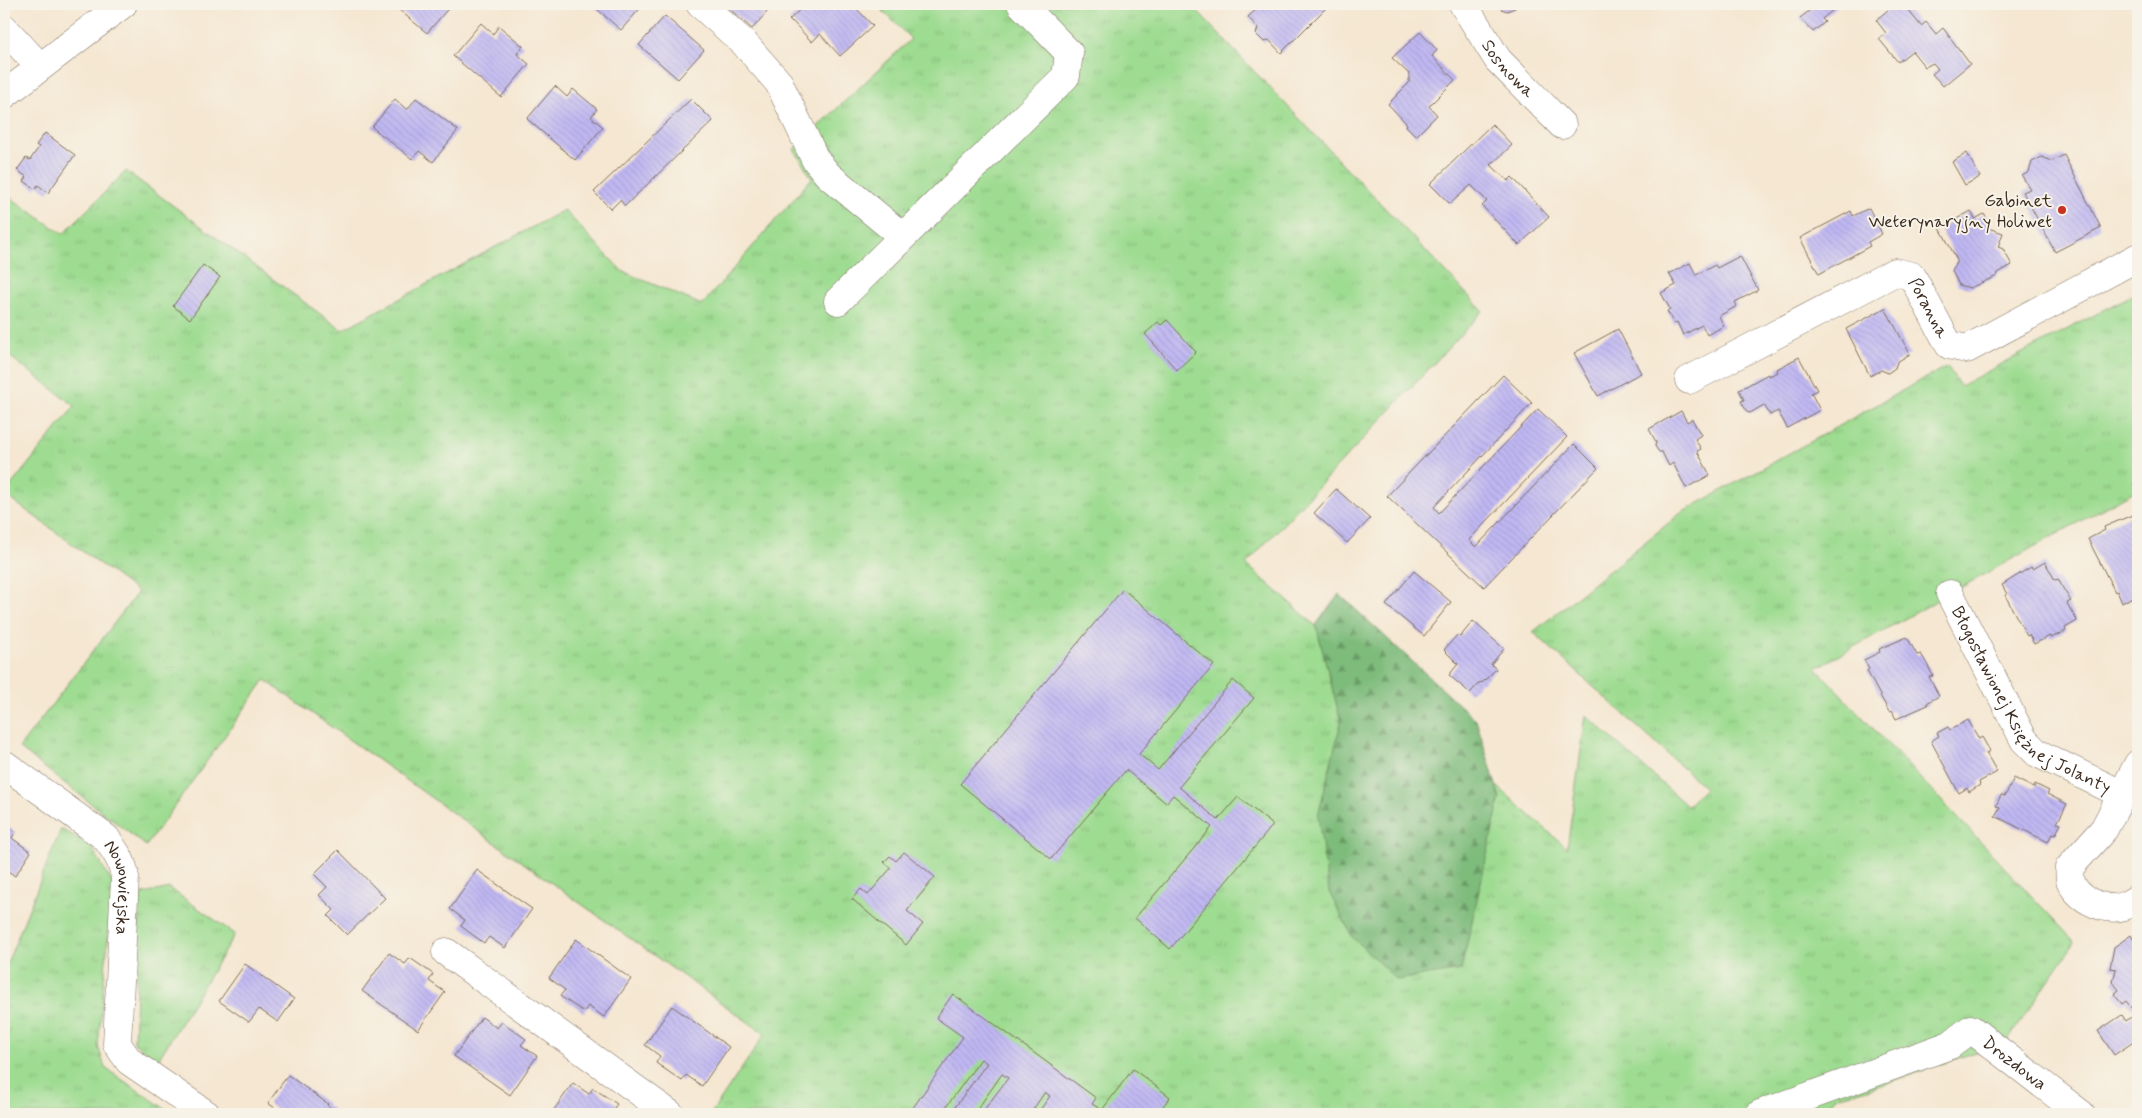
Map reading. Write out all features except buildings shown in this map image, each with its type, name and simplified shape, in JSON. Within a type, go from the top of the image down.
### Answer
[{"type":"street","points":[[4,95],[39,66],[123,4]]},
{"type":"street","points":[[700,4],[744,43],[779,83],[816,159],[828,175],[902,236]]},
{"type":"street","points":[[838,301],[1066,76],[1069,53],[1021,4]]},
{"type":"street","name":"Sosnowa","points":[[1463,4],[1498,60],[1562,126]]},
{"type":"street","points":[[4,28],[39,66]]},
{"type":"street","name":"Poranna","points":[[1689,380],[1895,272],[1912,276],[1949,345],[1968,349],[2138,257]]},
{"type":"street","name":"Błogosławionej Księżnej Jolanty","points":[[1950,594],[2024,740],[2036,753],[2123,795]]},
{"type":"street","name":"Nowowiejska","points":[[4,764],[106,838],[118,854],[124,867],[125,877],[117,1044],[129,1061],[206,1114]]},
{"type":"street","name":"Błogosławionej Księżnej Jolanty","points":[[2138,764],[2104,828],[2069,868],[2070,880],[2079,893],[2093,903],[2121,907],[2138,898]]},
{"type":"street","points":[[446,952],[670,1114]]},
{"type":"street","name":"Drozdowa","points":[[1760,1114],[1950,1045],[1971,1028],[2082,1114]]},
{"type":"green space","points":[[876,4],[1190,4],[1483,311],[1246,564],[1567,848],[1586,715],[1687,806],[1705,788],[1533,632],[1681,513],[1947,366],[1960,386],[2138,292],[2138,489],[1816,668],[2075,942],[2007,1041],[1875,1087],[1835,1097],[1823,1114],[711,1114],[765,1034],[265,680],[146,846],[19,748],[138,592],[4,494],[75,406],[4,352],[4,193],[63,234],[126,171],[342,330],[564,210],[622,271],[702,305],[812,178],[794,149],[911,39]]},
{"type":"green space","points":[[1339,594],[1476,720],[1500,798],[1461,970],[1397,980],[1353,938],[1329,892],[1318,816],[1341,722],[1316,625]]},
{"type":"green space","points":[[61,829],[90,845],[113,884],[98,1046],[105,1068],[173,1114],[4,1114],[4,971]]},
{"type":"green space","points":[[169,888],[235,934],[158,1060],[134,1043],[140,895]]},
{"type":"place","name":"Gabinet Weterynaryjny Holiwet","points":[[2062,210]]}]
